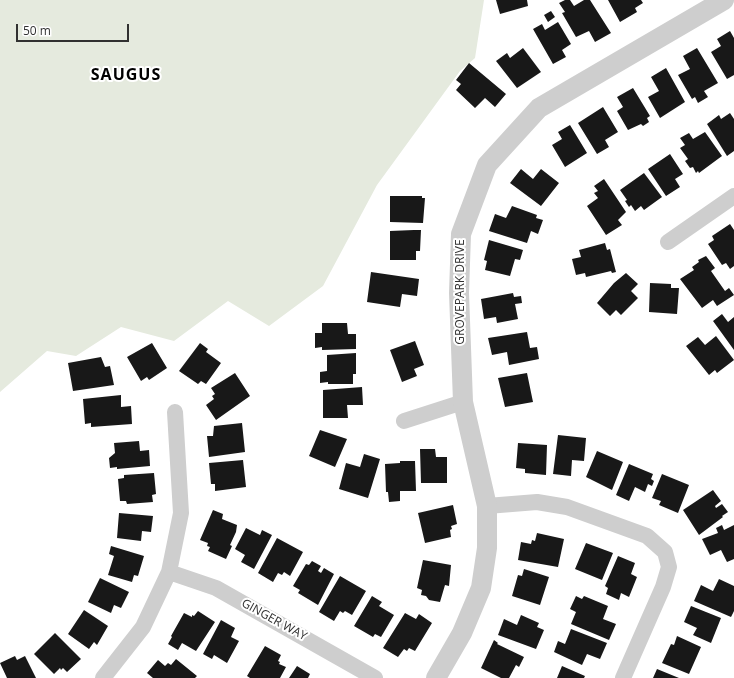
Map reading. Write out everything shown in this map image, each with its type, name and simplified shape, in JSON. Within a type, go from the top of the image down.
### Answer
[{"type":"street","name":"GROVEPARK DRIVE","points":[[436,678],[462,633],[481,588],[487,548],[487,506],[463,402],[459,293],[461,234],[487,165],[539,108],[724,0]]},
{"type":"street","points":[[668,242],[734,196]]},
{"type":"street","points":[[404,421],[463,402]]},
{"type":"street","points":[[103,678],[143,627],[169,572],[181,513],[175,412]]},
{"type":"street","points":[[487,506],[537,502],[567,507],[647,536],[665,552],[669,567],[663,587],[623,678]]},
{"type":"street","name":"GINGER WAY","points":[[169,572],[216,588],[374,678]]},
{"type":"shaded area","points":[[0,0],[484,0],[475,58],[460,71],[377,185],[323,286],[269,326],[228,301],[174,341],[121,327],[76,356],[47,351],[0,392]]},
{"type":"building","points":[[496,0],[527,0],[528,6],[500,14]]},
{"type":"building","points":[[565,0],[570,0],[574,6],[584,0],[590,0],[611,33],[595,42],[589,31],[576,37],[562,13],[565,12],[559,3]]},
{"type":"building","points":[[608,0],[641,0],[643,3],[635,8],[637,12],[620,22]]},
{"type":"building","points":[[551,11],[555,17],[548,22],[544,15]]},
{"type":"building","points":[[558,22],[571,44],[562,50],[566,57],[553,64],[533,29],[542,24],[545,30]]},
{"type":"building","points":[[730,31],[734,38],[734,75],[727,79],[711,52],[721,46],[717,39]]},
{"type":"building","points":[[523,48],[541,72],[517,88],[496,61],[507,53],[510,58]]},
{"type":"building","points":[[697,48],[718,83],[704,91],[708,97],[698,103],[695,97],[692,99],[678,75],[690,69],[683,56]]},
{"type":"building","points":[[469,63],[506,94],[495,107],[485,98],[475,108],[456,90],[461,84],[456,80]]},
{"type":"building","points":[[666,68],[685,102],[660,118],[648,97],[659,91],[651,77]]},
{"type":"building","points":[[633,88],[650,116],[647,118],[649,122],[643,126],[641,124],[628,130],[617,111],[623,107],[617,97]]},
{"type":"building","points":[[603,107],[618,132],[605,140],[609,147],[597,154],[578,123]]},
{"type":"building","points":[[730,113],[734,119],[734,151],[727,156],[707,124],[719,115],[721,119]]},
{"type":"building","points":[[570,125],[587,153],[565,167],[552,145],[562,139],[558,132]]},
{"type":"building","points":[[705,132],[722,156],[699,173],[698,171],[696,173],[693,167],[690,168],[685,161],[688,159],[680,148],[685,145],[680,138],[689,133],[693,139]]},
{"type":"building","points":[[670,154],[683,174],[675,179],[680,187],[666,196],[648,169]]},
{"type":"building","points":[[521,169],[533,179],[541,169],[559,183],[541,206],[510,183]]},
{"type":"building","points":[[644,173],[662,197],[644,210],[641,206],[635,211],[631,205],[629,207],[625,201],[627,200],[620,190]]},
{"type":"building","points":[[604,179],[626,212],[618,220],[622,225],[606,235],[587,206],[598,198],[594,193],[598,191],[594,186]]},
{"type":"building","points":[[390,196],[422,196],[422,198],[425,198],[423,223],[390,222]]},
{"type":"building","points":[[512,206],[537,215],[536,218],[543,220],[538,234],[531,231],[527,243],[489,231],[495,214],[506,218]]},
{"type":"building","points":[[730,224],[734,230],[734,266],[730,269],[726,263],[722,265],[708,244],[714,240],[712,236]]},
{"type":"building","points":[[421,230],[420,251],[416,251],[416,260],[390,260],[390,231]]},
{"type":"building","points":[[489,240],[523,250],[520,260],[515,259],[510,276],[485,270],[487,261],[484,260]]},
{"type":"building","points":[[605,243],[607,250],[610,249],[616,272],[612,273],[611,271],[586,277],[585,273],[576,275],[572,259],[581,257],[579,250]]},
{"type":"building","points":[[706,256],[715,268],[711,271],[725,291],[729,288],[734,295],[717,306],[713,300],[702,308],[680,279],[694,270],[692,267],[699,262],[698,260]]},
{"type":"building","points":[[371,272],[419,279],[417,296],[402,294],[400,307],[367,302]]},
{"type":"building","points":[[626,273],[638,284],[631,291],[638,298],[621,315],[616,310],[610,316],[597,303],[614,283]]},
{"type":"building","points":[[650,283],[671,284],[671,288],[679,288],[677,314],[649,312]]},
{"type":"building","points":[[513,293],[514,297],[521,296],[522,303],[515,304],[518,319],[497,323],[496,317],[484,319],[481,299]]},
{"type":"building","points":[[722,314],[728,322],[734,317],[734,350],[713,321]]},
{"type":"building","points":[[322,323],[347,323],[348,334],[356,334],[356,349],[322,350],[322,347],[315,348],[315,333],[322,333]]},
{"type":"building","points":[[527,332],[530,348],[537,347],[539,359],[509,365],[507,352],[492,355],[488,338]]},
{"type":"building","points":[[716,336],[734,360],[717,373],[715,370],[709,375],[686,346],[698,337],[705,345]]},
{"type":"building","points":[[415,341],[424,365],[414,369],[417,376],[402,382],[390,350]]},
{"type":"building","points":[[152,343],[167,368],[149,380],[147,377],[141,381],[127,357]]},
{"type":"building","points":[[200,343],[208,349],[206,352],[221,363],[206,384],[201,381],[198,384],[179,371]]},
{"type":"building","points":[[356,353],[356,374],[353,374],[353,384],[328,384],[328,382],[320,383],[320,372],[327,371],[327,355]]},
{"type":"building","points":[[101,357],[105,367],[110,366],[114,385],[73,391],[68,363]]},
{"type":"building","points":[[235,373],[250,396],[216,420],[206,405],[214,399],[212,396],[215,394],[211,388]]},
{"type":"building","points":[[527,373],[533,402],[505,407],[498,378]]},
{"type":"building","points":[[362,387],[363,405],[347,405],[348,418],[323,418],[323,390]]},
{"type":"building","points":[[121,395],[121,407],[131,406],[132,424],[91,427],[91,423],[85,424],[83,399]]},
{"type":"building","points":[[242,423],[245,452],[209,457],[207,436],[213,436],[214,426]]},
{"type":"building","points":[[320,430],[347,439],[335,467],[309,456]]},
{"type":"building","points":[[558,435],[586,438],[584,461],[572,460],[571,476],[553,474]]},
{"type":"building","points":[[139,441],[140,451],[149,450],[150,466],[117,469],[117,467],[110,468],[109,458],[115,453],[114,443]]},
{"type":"building","points":[[518,443],[547,445],[546,475],[525,473],[525,469],[516,468]]},
{"type":"building","points":[[420,449],[435,449],[436,457],[447,457],[447,483],[421,483]]},
{"type":"building","points":[[597,451],[623,462],[612,490],[586,477]]},
{"type":"building","points":[[364,454],[380,459],[368,498],[339,489],[346,463],[360,467]]},
{"type":"building","points":[[243,460],[246,487],[215,491],[215,484],[211,484],[209,463]]},
{"type":"building","points":[[400,461],[415,461],[416,491],[400,491],[400,501],[389,502],[388,492],[386,492],[385,464],[400,463]]},
{"type":"building","points":[[629,464],[653,474],[651,479],[654,481],[652,486],[648,484],[645,492],[635,487],[629,501],[616,495]]},
{"type":"building","points":[[154,473],[156,494],[152,495],[153,502],[127,504],[126,501],[120,501],[118,479],[124,478],[124,475]]},
{"type":"building","points":[[662,474],[689,485],[678,513],[659,505],[661,501],[652,498]]},
{"type":"building","points":[[713,490],[721,501],[715,506],[716,508],[722,504],[728,512],[699,535],[683,510]]},
{"type":"building","points":[[453,505],[457,524],[451,526],[451,537],[425,543],[418,513]]},
{"type":"building","points":[[213,510],[223,514],[222,519],[237,525],[236,532],[230,545],[232,546],[226,559],[208,551],[210,547],[207,546],[208,543],[200,540]]},
{"type":"building","points":[[119,513],[153,516],[151,532],[142,531],[141,541],[117,538]]},
{"type":"building","points":[[722,525],[724,530],[734,525],[734,559],[727,562],[721,550],[710,555],[702,539],[718,533],[716,528]]},
{"type":"building","points":[[246,528],[260,535],[262,530],[272,535],[254,569],[241,562],[245,555],[235,549]]},
{"type":"building","points":[[537,533],[564,539],[558,567],[518,560],[521,542],[531,544],[532,540],[535,541]]},
{"type":"building","points":[[277,538],[303,552],[290,576],[284,572],[282,575],[278,573],[273,582],[258,573]]},
{"type":"building","points":[[586,543],[613,553],[602,580],[575,569]]},
{"type":"building","points":[[111,546],[144,556],[138,576],[134,575],[132,582],[108,575],[114,556],[109,554]]},
{"type":"building","points":[[618,556],[635,563],[631,574],[637,577],[629,597],[621,593],[619,600],[606,594],[608,588],[605,586]]},
{"type":"building","points":[[423,560],[451,565],[449,586],[445,585],[440,602],[429,600],[426,596],[421,595],[422,590],[417,588]]},
{"type":"building","points":[[312,561],[321,566],[318,571],[321,573],[324,568],[334,574],[318,605],[298,593],[300,590],[293,586],[306,564],[309,565]]},
{"type":"building","points":[[524,569],[549,577],[540,605],[512,596],[518,575],[522,576]]},
{"type":"building","points":[[340,576],[366,591],[352,615],[345,611],[343,613],[340,611],[334,621],[319,612]]},
{"type":"building","points":[[100,578],[129,592],[121,608],[114,605],[111,613],[88,602]]},
{"type":"building","points":[[719,579],[734,586],[734,611],[731,617],[694,601],[701,585],[713,591]]},
{"type":"building","points":[[372,596],[382,602],[379,606],[394,615],[381,637],[375,634],[373,637],[354,626]]},
{"type":"building","points":[[576,596],[582,599],[584,596],[608,606],[603,619],[616,624],[609,640],[571,624],[576,612],[570,609]]},
{"type":"building","points":[[691,606],[721,618],[711,643],[693,635],[697,628],[684,622]]},
{"type":"building","points":[[84,610],[108,626],[97,645],[94,642],[89,649],[68,634]]},
{"type":"building","points":[[198,611],[215,622],[196,651],[182,643],[178,650],[168,644],[184,613],[192,617],[192,615],[194,616]]},
{"type":"building","points":[[405,613],[416,619],[419,614],[432,623],[415,651],[409,648],[407,651],[404,649],[398,657],[383,648]]},
{"type":"building","points":[[521,615],[539,623],[537,627],[544,630],[536,649],[498,635],[504,619],[517,625]]},
{"type":"building","points":[[221,620],[235,628],[231,637],[239,641],[227,663],[214,655],[212,659],[203,654]]},
{"type":"building","points":[[571,629],[607,643],[600,659],[587,654],[582,665],[554,652],[558,641],[565,644]]},
{"type":"building","points":[[55,633],[81,659],[67,672],[63,668],[61,670],[60,668],[54,674],[34,654]]},
{"type":"building","points":[[677,636],[701,647],[689,674],[662,663],[671,644],[674,645]]},
{"type":"building","points":[[494,640],[498,643],[497,644],[524,657],[519,667],[516,665],[509,678],[501,678],[481,668]]},
{"type":"building","points":[[265,646],[281,655],[278,661],[280,662],[279,664],[286,667],[280,678],[250,678],[247,676]]},
{"type":"building","points":[[15,656],[17,660],[25,656],[36,678],[7,678],[0,663]]},
{"type":"building","points":[[176,659],[197,676],[195,678],[153,678],[147,673],[158,660],[165,666],[168,663],[171,665]]},
{"type":"building","points":[[297,666],[310,674],[308,678],[289,678]]},
{"type":"building","points":[[562,666],[585,676],[584,678],[557,678]]},
{"type":"building","points":[[657,669],[679,678],[653,678]]},
{"type":"district","name":"SAUGUS","points":[[126,75]]}]
